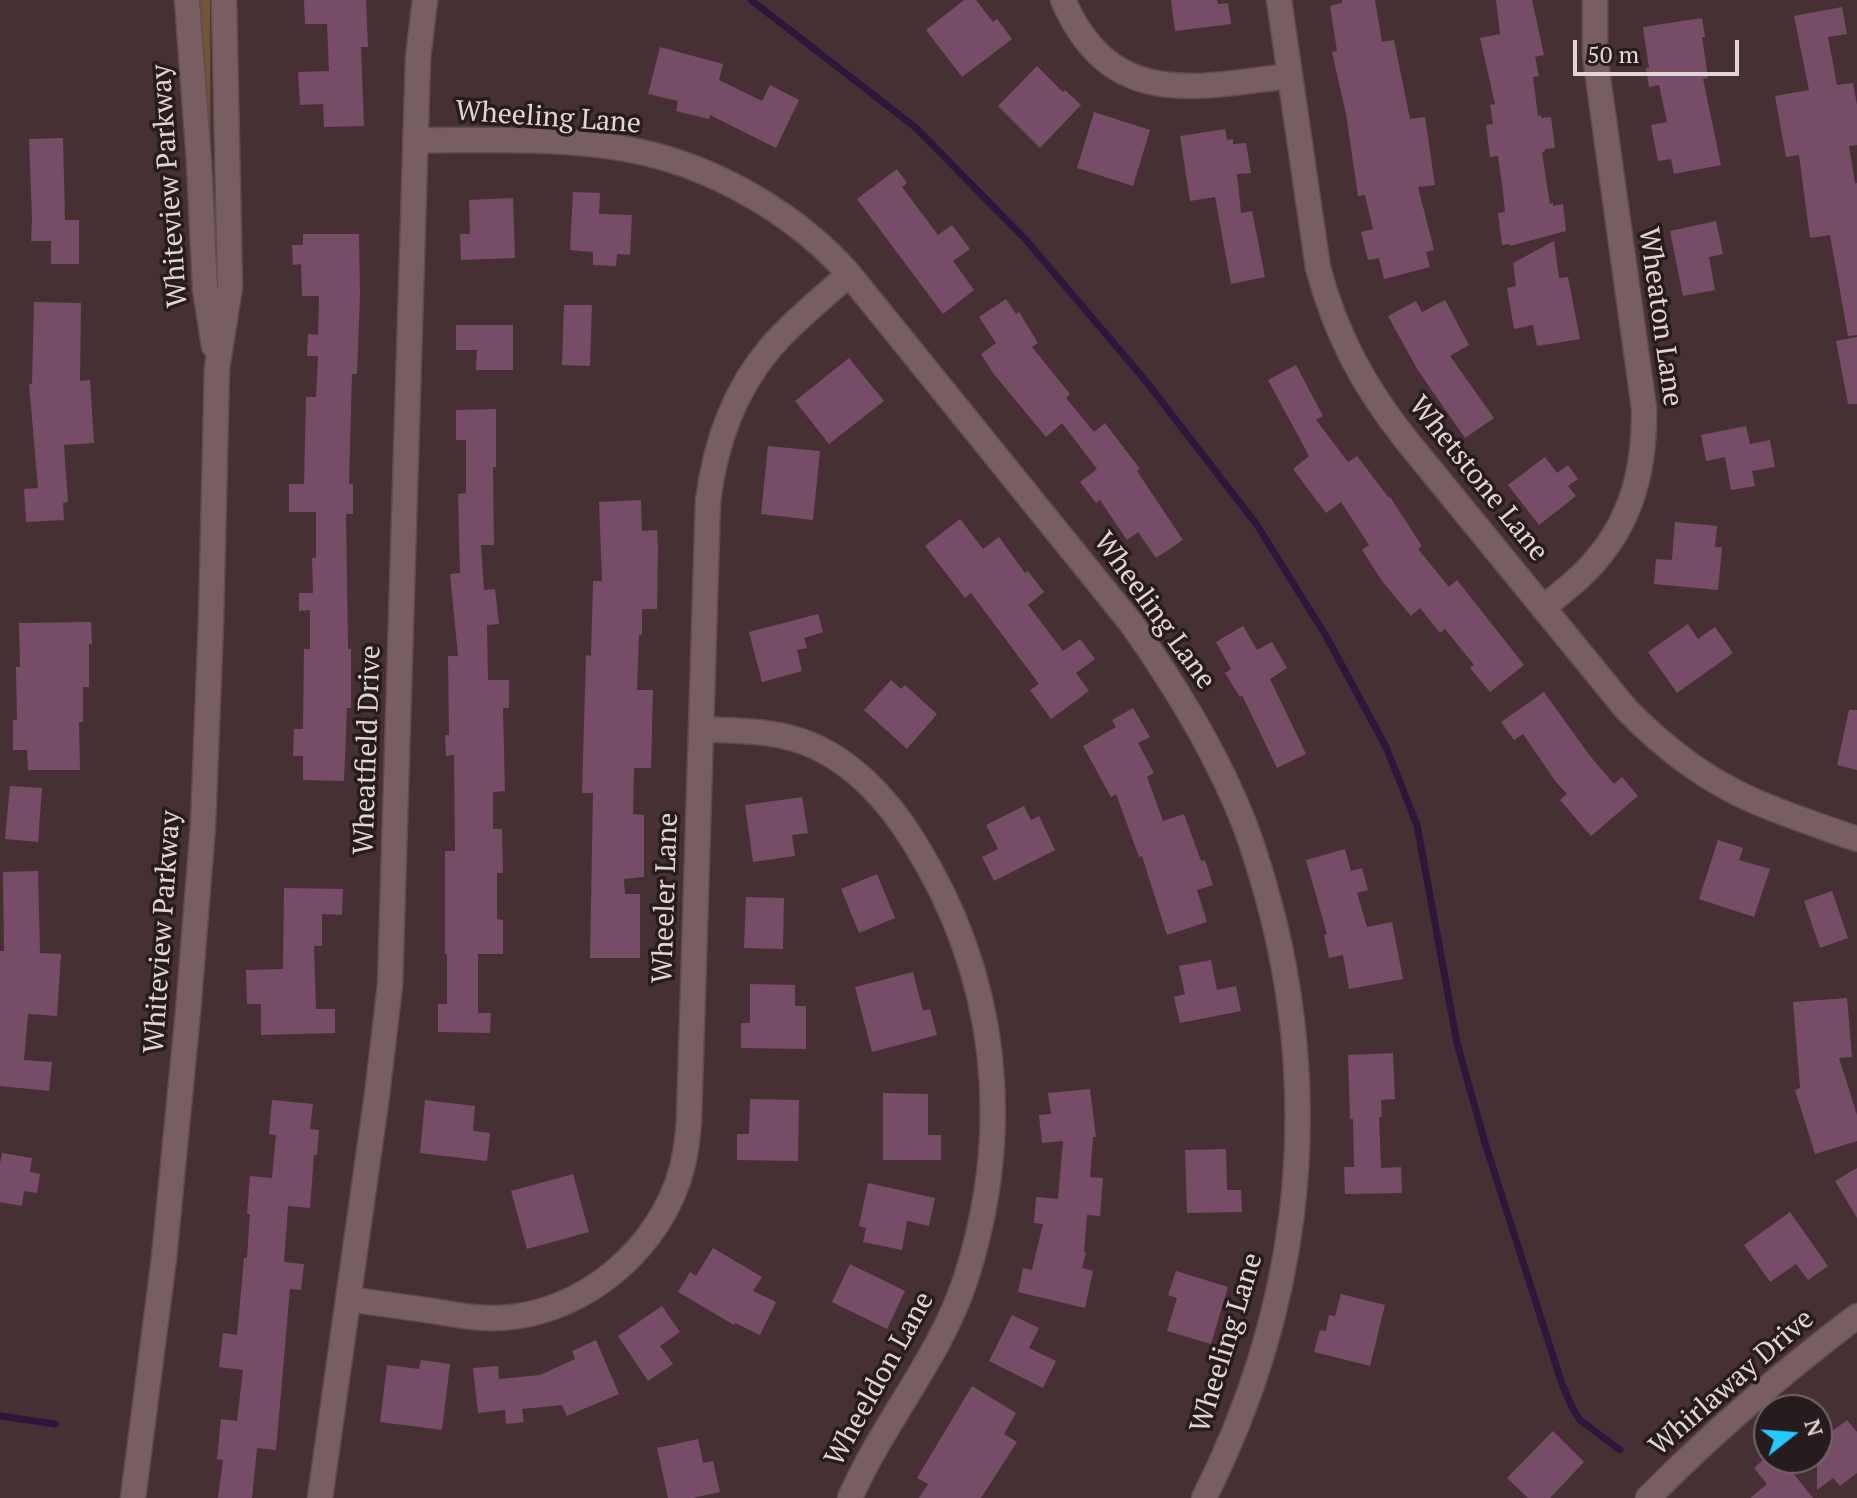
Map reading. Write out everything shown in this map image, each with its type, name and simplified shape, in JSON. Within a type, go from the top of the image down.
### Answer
[{"type":"street","name":"Whiteview Parkway","points":[[187,0],[205,289],[217,368]]},
{"type":"street","name":"Whiteview Parkway","points":[[133,1498],[164,1258],[195,933],[203,811],[217,368],[230,287],[224,0]]},
{"type":"street","name":"Wheatfield Drive","points":[[320,1498],[390,985],[415,140],[418,58],[425,0]]},
{"type":"street","points":[[1063,0],[1090,47],[1107,63],[1129,75],[1158,84],[1187,87],[1290,76]]},
{"type":"street","name":"Whetstone Lane","points":[[1279,0],[1316,258],[1344,344],[1362,378],[1396,428],[1649,733],[1695,768],[1750,799],[1857,839]]},
{"type":"street","name":"Wheaton Lane","points":[[1543,608],[1586,572],[1617,530],[1637,484],[1645,435],[1644,408],[1595,56],[1595,0]]},
{"type":"street","name":"Wheeling Lane","points":[[415,140],[560,143],[613,148],[663,158],[728,184],[785,216],[820,244],[849,274],[1089,569],[1166,672],[1194,717],[1238,807],[1265,888],[1280,947],[1294,1034],[1297,1075],[1297,1166],[1293,1212],[1273,1315],[1234,1435],[1204,1498]]},
{"type":"street","name":"Wheeler Lane","points":[[348,1299],[477,1318],[505,1318],[540,1311],[574,1297],[607,1277],[636,1252],[658,1223],[675,1189],[682,1168],[689,1119],[711,476],[722,434],[740,392],[760,361],[793,324],[849,274]]},
{"type":"street","name":"Wheeldon Lane","points":[[702,729],[777,735],[800,740],[836,760],[871,786],[908,833],[942,891],[968,953],[984,1012],[990,1049],[993,1118],[988,1180],[976,1245],[941,1340],[877,1446],[850,1498]]},
{"type":"street","name":"Whirlaway Drive","points":[[1648,1498],[1695,1451],[1774,1381],[1857,1316]]},
{"type":"shaded area","points":[[193,0],[210,0],[211,273]]},
{"type":"building","points":[[304,0],[366,0],[368,47],[361,47],[364,126],[324,127],[323,104],[300,105],[298,72],[329,71],[327,24],[305,24]]},
{"type":"building","points":[[964,0],[976,0],[993,22],[997,19],[1012,39],[962,77],[926,30]]},
{"type":"building","points":[[1171,0],[1217,0],[1218,4],[1228,3],[1231,24],[1175,31]]},
{"type":"building","points":[[1342,0],[1375,0],[1382,42],[1394,40],[1410,119],[1425,117],[1435,185],[1418,187],[1434,250],[1426,252],[1430,267],[1384,279],[1379,258],[1368,260],[1361,232],[1373,229],[1365,195],[1358,196],[1346,114],[1332,52],[1337,51],[1330,6],[1342,3]]},
{"type":"building","points":[[1496,0],[1532,0],[1544,55],[1535,57],[1539,76],[1533,77],[1538,116],[1551,117],[1555,148],[1542,152],[1547,186],[1550,204],[1563,204],[1566,231],[1510,246],[1502,245],[1498,213],[1505,212],[1503,192],[1498,156],[1490,157],[1486,125],[1493,124],[1490,105],[1495,104],[1480,38],[1500,34]]},
{"type":"building","points":[[1842,7],[1847,34],[1828,37],[1837,85],[1853,83],[1857,105],[1857,145],[1849,146],[1857,183],[1857,335],[1848,336],[1830,235],[1810,238],[1799,155],[1786,157],[1775,96],[1809,90],[1794,16]]},
{"type":"building","points":[[1702,18],[1708,78],[1703,79],[1721,165],[1674,174],[1671,159],[1658,161],[1651,125],[1667,122],[1659,85],[1649,87],[1643,27]]},
{"type":"building","points":[[660,47],[723,64],[719,80],[762,101],[770,85],[799,100],[776,148],[710,115],[709,119],[676,111],[678,101],[648,94]]},
{"type":"building","points":[[1037,66],[1081,105],[1040,148],[998,106]]},
{"type":"building","points":[[1094,112],[1150,130],[1133,186],[1077,168]]},
{"type":"building","points":[[1225,129],[1227,140],[1233,139],[1233,144],[1246,143],[1251,173],[1237,174],[1241,213],[1252,211],[1265,277],[1231,284],[1215,197],[1190,201],[1180,136]]},
{"type":"building","points":[[63,138],[65,220],[79,220],[79,264],[51,264],[51,241],[31,241],[29,139]]},
{"type":"building","points":[[897,169],[907,183],[902,187],[938,235],[952,225],[970,249],[953,261],[974,290],[943,314],[857,199]]},
{"type":"building","points":[[573,192],[600,193],[599,214],[632,215],[630,255],[617,254],[616,266],[593,265],[593,252],[570,250]]},
{"type":"building","points":[[513,198],[515,258],[461,260],[460,234],[470,234],[469,200]]},
{"type":"building","points":[[1716,221],[1723,254],[1709,257],[1715,290],[1683,296],[1670,231]]},
{"type":"building","points":[[303,234],[359,234],[357,374],[352,374],[349,484],[353,484],[353,514],[346,514],[351,708],[347,708],[344,781],[303,780],[303,756],[293,756],[294,729],[303,729],[304,649],[310,649],[310,610],[299,611],[299,593],[313,593],[312,558],[316,558],[316,512],[289,512],[289,484],[304,484],[306,397],[316,397],[318,356],[307,356],[308,334],[318,335],[319,296],[302,296],[301,264],[293,265],[292,245],[303,245]]},
{"type":"building","points":[[1554,241],[1559,278],[1568,277],[1580,339],[1537,346],[1533,325],[1514,329],[1507,288],[1516,286],[1513,263]]},
{"type":"building","points":[[1006,299],[1016,314],[1019,312],[1038,343],[1032,347],[1070,394],[1066,398],[1094,432],[1105,423],[1140,469],[1137,471],[1183,540],[1156,558],[1138,532],[1127,540],[1100,500],[1096,503],[1080,482],[1097,469],[1062,423],[1046,437],[981,354],[996,343],[979,317]]},
{"type":"building","points":[[1445,300],[1469,345],[1450,356],[1494,418],[1465,438],[1417,369],[1388,316],[1416,301],[1422,312]]},
{"type":"building","points":[[34,302],[81,303],[80,381],[90,380],[94,443],[64,445],[68,502],[63,503],[64,520],[26,522],[24,489],[38,488],[29,384],[32,384]]},
{"type":"building","points":[[564,305],[592,305],[590,366],[562,365]]},
{"type":"building","points":[[456,325],[513,325],[513,370],[476,370],[477,350],[456,350]]},
{"type":"building","points":[[1857,337],[1857,404],[1848,404],[1836,341]]},
{"type":"building","points":[[849,358],[884,401],[829,444],[795,401]]},
{"type":"building","points":[[1296,365],[1323,416],[1316,420],[1348,462],[1357,456],[1390,497],[1422,546],[1418,549],[1449,587],[1457,580],[1524,665],[1490,692],[1470,668],[1474,665],[1445,629],[1440,633],[1420,608],[1411,616],[1382,581],[1362,550],[1369,545],[1341,502],[1326,513],[1293,469],[1309,456],[1268,380]]},
{"type":"building","points":[[496,409],[494,545],[481,545],[484,590],[495,589],[499,624],[487,625],[488,680],[509,680],[509,708],[503,708],[505,791],[493,792],[493,829],[502,829],[503,873],[497,873],[497,919],[503,920],[503,954],[478,954],[478,1013],[491,1013],[490,1033],[438,1032],[438,1004],[447,1004],[445,851],[455,851],[454,755],[446,756],[445,735],[449,735],[448,656],[458,656],[450,574],[460,573],[458,494],[466,493],[466,440],[456,440],[456,410]]},
{"type":"building","points":[[1746,426],[1750,444],[1770,440],[1775,467],[1752,471],[1755,486],[1731,490],[1725,457],[1706,461],[1701,435]]},
{"type":"building","points":[[768,446],[820,451],[813,520],[761,514]]},
{"type":"building","points":[[1545,457],[1557,473],[1568,465],[1578,479],[1568,486],[1576,496],[1539,525],[1508,485]]},
{"type":"building","points":[[641,500],[642,531],[657,530],[658,549],[657,609],[642,609],[642,635],[639,635],[637,690],[653,690],[651,768],[634,768],[633,814],[644,815],[644,877],[624,879],[625,894],[640,894],[640,958],[590,958],[593,793],[582,793],[586,655],[591,656],[593,581],[602,581],[599,502]]},
{"type":"building","points":[[960,519],[983,549],[999,537],[1025,573],[1028,571],[1044,592],[1028,605],[1063,651],[1080,639],[1095,659],[1076,673],[1089,691],[1051,719],[1030,690],[1039,684],[971,593],[965,598],[925,546]]},
{"type":"building","points":[[1675,522],[1717,526],[1715,547],[1722,547],[1718,590],[1654,584],[1656,559],[1672,560]]},
{"type":"building","points":[[818,614],[823,632],[804,638],[807,648],[797,650],[802,671],[762,682],[749,632]]},
{"type":"building","points":[[91,622],[89,687],[83,687],[83,722],[79,722],[80,770],[28,770],[27,750],[13,750],[13,720],[17,720],[16,667],[20,667],[19,623]]},
{"type":"building","points":[[1688,624],[1698,639],[1715,627],[1733,653],[1677,693],[1648,652]]},
{"type":"building","points":[[1243,626],[1257,650],[1272,642],[1287,668],[1270,679],[1306,754],[1277,768],[1242,695],[1240,697],[1225,673],[1231,669],[1216,642]]},
{"type":"building","points":[[891,680],[901,689],[905,685],[937,714],[907,749],[864,710]]},
{"type":"building","points":[[1544,692],[1614,784],[1622,777],[1638,796],[1591,836],[1560,800],[1567,794],[1523,734],[1514,740],[1501,722]]},
{"type":"building","points":[[1133,708],[1150,737],[1138,743],[1154,773],[1147,777],[1163,821],[1184,814],[1213,885],[1197,890],[1207,922],[1167,935],[1142,856],[1139,857],[1116,794],[1111,797],[1083,746],[1116,727],[1112,720]]},
{"type":"building","points":[[1849,710],[1857,710],[1857,770],[1837,765]]},
{"type":"building","points":[[10,786],[42,788],[38,842],[5,839]]},
{"type":"building","points":[[802,797],[808,833],[792,835],[795,856],[753,862],[745,805]]},
{"type":"building","points":[[1024,806],[1031,820],[1039,816],[1055,850],[994,881],[982,857],[998,849],[986,825]]},
{"type":"building","points":[[1718,840],[1743,848],[1739,860],[1770,869],[1754,917],[1699,899]]},
{"type":"building","points":[[1345,849],[1351,871],[1362,868],[1368,890],[1357,893],[1367,927],[1392,922],[1403,979],[1349,989],[1343,955],[1329,958],[1324,935],[1327,934],[1306,860]]},
{"type":"building","points":[[38,871],[40,953],[61,954],[57,1016],[28,1014],[24,1060],[52,1062],[49,1091],[0,1086],[3,872]]},
{"type":"building","points":[[877,874],[895,918],[859,933],[841,889]]},
{"type":"building","points":[[284,888],[343,889],[342,915],[322,914],[322,946],[314,946],[316,1009],[335,1009],[335,1033],[261,1035],[261,1004],[247,1004],[246,970],[283,969]]},
{"type":"building","points":[[1832,891],[1848,938],[1820,948],[1804,901]]},
{"type":"building","points":[[746,897],[784,898],[783,949],[744,948]]},
{"type":"building","points":[[1211,960],[1217,990],[1236,986],[1241,1011],[1180,1023],[1174,997],[1185,994],[1179,966]]},
{"type":"building","points":[[913,972],[923,1011],[930,1009],[937,1035],[872,1052],[855,987]]},
{"type":"building","points":[[750,984],[795,985],[795,1006],[806,1006],[806,1049],[741,1048],[741,1023],[750,1023]]},
{"type":"building","points":[[1847,998],[1852,1057],[1839,1058],[1857,1115],[1857,1141],[1815,1154],[1795,1090],[1800,1088],[1793,1002]]},
{"type":"building","points":[[1393,1053],[1395,1099],[1381,1100],[1382,1117],[1379,1117],[1381,1168],[1401,1167],[1402,1193],[1345,1194],[1344,1167],[1354,1167],[1348,1055]]},
{"type":"building","points":[[1090,1089],[1096,1137],[1093,1137],[1090,1177],[1103,1178],[1100,1216],[1087,1215],[1086,1252],[1082,1268],[1093,1271],[1085,1308],[1018,1292],[1023,1268],[1032,1270],[1043,1224],[1034,1223],[1036,1197],[1058,1199],[1063,1141],[1042,1143],[1039,1115],[1051,1114],[1048,1093]]},
{"type":"building","points":[[883,1093],[928,1094],[928,1135],[941,1135],[941,1160],[883,1160]]},
{"type":"building","points":[[750,1099],[799,1100],[798,1161],[737,1160],[737,1134],[749,1134]]},
{"type":"building","points":[[272,1100],[313,1104],[310,1129],[319,1130],[310,1208],[288,1206],[284,1262],[304,1264],[301,1290],[290,1289],[276,1450],[257,1448],[252,1498],[218,1498],[223,1460],[217,1459],[221,1419],[237,1421],[243,1370],[219,1367],[223,1333],[237,1335],[244,1258],[247,1258],[250,1176],[272,1178],[276,1135],[269,1134]]},
{"type":"building","points":[[425,1100],[475,1106],[473,1131],[490,1133],[487,1161],[420,1153]]},
{"type":"building","points":[[1226,1149],[1227,1190],[1241,1190],[1242,1212],[1187,1213],[1185,1150]]},
{"type":"building","points":[[2,1153],[32,1158],[30,1172],[40,1174],[37,1193],[24,1191],[22,1206],[0,1202]]},
{"type":"building","points":[[1857,1168],[1857,1218],[1835,1181]]},
{"type":"building","points":[[573,1174],[589,1232],[527,1249],[511,1191]]},
{"type":"building","points":[[868,1183],[935,1198],[929,1226],[907,1221],[902,1250],[863,1242],[866,1228],[859,1226]]},
{"type":"building","points":[[1790,1212],[1828,1266],[1808,1280],[1796,1264],[1770,1282],[1744,1245]]},
{"type":"building","points":[[713,1248],[762,1277],[753,1291],[776,1302],[760,1335],[734,1325],[678,1292],[690,1272],[696,1276]]},
{"type":"building","points":[[850,1264],[905,1291],[887,1329],[832,1302]]},
{"type":"building","points":[[1176,1271],[1228,1287],[1211,1344],[1167,1331],[1177,1298],[1168,1295]]},
{"type":"building","points":[[1341,1294],[1385,1305],[1370,1366],[1314,1352],[1320,1330],[1326,1331],[1329,1315],[1335,1316]]},
{"type":"building","points":[[662,1306],[680,1332],[660,1346],[673,1364],[648,1381],[618,1336]]},
{"type":"building","points":[[1012,1315],[1039,1328],[1029,1348],[1056,1361],[1043,1388],[989,1361]]},
{"type":"building","points":[[596,1340],[619,1394],[567,1416],[562,1405],[522,1409],[524,1422],[506,1424],[505,1410],[478,1413],[473,1368],[498,1366],[499,1379],[540,1375],[575,1359],[572,1351]]},
{"type":"building","points":[[421,1360],[450,1364],[442,1430],[380,1422],[387,1365],[419,1369]]},
{"type":"building","points":[[972,1386],[1016,1413],[1004,1434],[1017,1442],[981,1498],[919,1498],[928,1484],[917,1478]]},
{"type":"building","points":[[1847,1420],[1857,1432],[1857,1473],[1840,1486],[1833,1478],[1817,1490],[1817,1474],[1833,1474],[1833,1431]]},
{"type":"building","points":[[1553,1431],[1584,1462],[1550,1498],[1528,1498],[1507,1478]]},
{"type":"building","points":[[698,1439],[703,1463],[713,1461],[720,1492],[692,1498],[668,1498],[657,1448]]},
{"type":"building","points":[[1759,1474],[1794,1474],[1813,1498],[1750,1498],[1767,1484]]},
{"type":"waterway","points":[[751,0],[915,127],[1026,240],[1145,380],[1257,525],[1326,636],[1386,747],[1417,825],[1457,1043],[1485,1143],[1562,1384],[1580,1420],[1620,1450]]},
{"type":"waterway","points":[[0,1416],[55,1424]]}]
